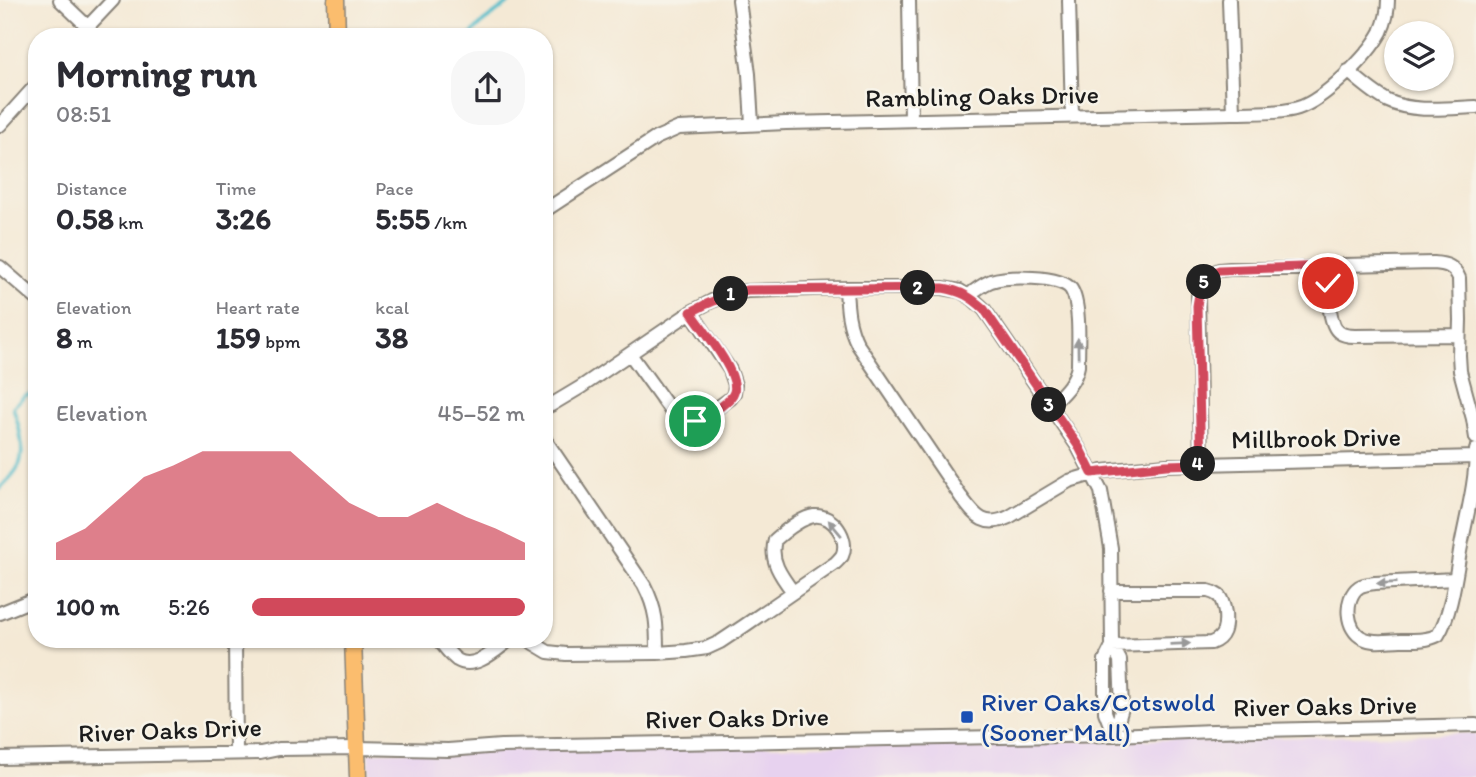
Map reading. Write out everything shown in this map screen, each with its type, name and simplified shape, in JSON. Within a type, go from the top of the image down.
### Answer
[{"type":"main road","points":[[336,0],[337,28]]},
{"type":"main road","points":[[353,648],[358,777]]},
{"type":"street","points":[[60,0],[87,26],[113,0]]},
{"type":"street","points":[[739,0],[749,74],[752,124]]},
{"type":"street","points":[[909,0],[911,120]]},
{"type":"street","points":[[1069,0],[1072,116]]},
{"type":"street","points":[[1229,0],[1233,113]]},
{"type":"street","name":"Rambling Oaks Drive","points":[[553,205],[656,138],[669,131],[692,126],[1233,113],[1295,109],[1316,100],[1365,53],[1381,31],[1388,0]]},
{"type":"street","points":[[1348,71],[1398,105],[1420,108],[1476,107]]},
{"type":"street","points":[[0,125],[28,94]]},
{"type":"street","points":[[1201,464],[1197,306],[1200,288],[1210,274],[1219,270],[1434,262],[1449,266],[1457,272],[1459,278],[1460,371],[1476,438]]},
{"type":"street","points":[[1326,266],[1333,326],[1343,335],[1459,335]]},
{"type":"street","points":[[0,267],[28,291]]},
{"type":"street","points":[[968,296],[994,280],[1005,279],[1052,279],[1065,283],[1071,290],[1076,301],[1077,375],[1050,406]]},
{"type":"street","name":"Millbrook Drive","points":[[846,288],[849,321],[858,345],[961,497],[978,518],[989,522],[1002,520],[1069,481],[1092,473],[1166,465],[1476,457]]},
{"type":"street","points":[[553,403],[582,387],[691,312],[720,298],[747,290],[943,288],[960,291],[984,309],[1079,447],[1101,491],[1111,548],[1112,646],[1120,660],[1122,708],[1114,735]]},
{"type":"street","points":[[630,354],[674,415],[688,421],[702,419],[731,398],[735,385],[730,370],[691,312]]},
{"type":"street","points":[[1455,579],[1375,583],[1357,588],[1349,608],[1354,631],[1360,638],[1374,641],[1434,638],[1438,635],[1445,621],[1455,579],[1476,446]]},
{"type":"street","points":[[553,451],[651,598],[656,613],[657,653]]},
{"type":"street","points":[[541,648],[556,653],[657,653],[707,648],[744,626],[834,564],[841,557],[844,543],[842,535],[829,519],[820,516],[808,518],[775,540],[772,553],[774,561],[780,575],[793,592]]},
{"type":"street","points":[[1111,591],[1208,591],[1220,598],[1226,622],[1222,635],[1210,643],[1112,646]]},
{"type":"street","points":[[0,613],[28,602]]},
{"type":"street","points":[[235,648],[236,753]]},
{"type":"street","points":[[446,648],[454,659],[467,663],[474,663],[498,648]]},
{"type":"street","name":"River Oaks Drive","points":[[0,758],[236,753],[279,749],[448,750],[522,745],[1114,735],[1476,725]]},
{"type":"shaded area","points":[[1476,733],[1476,777],[370,777],[369,752],[1267,738]]},
{"type":"waterway","points":[[477,28],[513,0]]},
{"type":"waterway","points":[[0,488],[21,461],[21,437],[13,407],[28,395]]},
{"type":"place","name":"River Oaks/Cotswold (Sooner Mall)","points":[[967,717]]},
{"type":"route","points":[[695,421],[731,398],[735,385],[730,370],[691,312],[701,306],[747,290],[943,288],[960,291],[984,309],[1079,447],[1092,473],[1122,468],[1201,464],[1197,306],[1200,288],[1210,274],[1230,269],[1326,266],[1328,283]]}]
